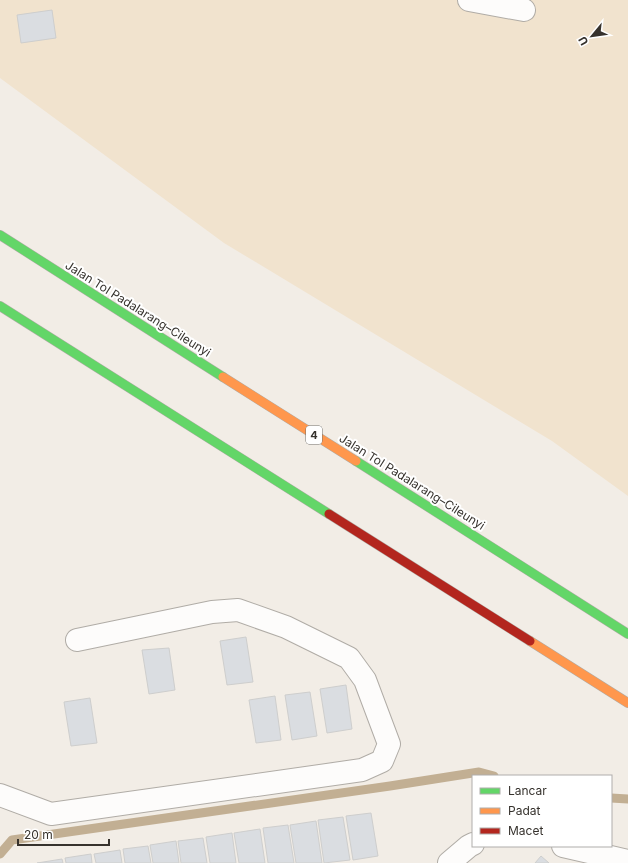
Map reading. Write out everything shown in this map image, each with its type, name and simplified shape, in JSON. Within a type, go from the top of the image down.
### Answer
[{"type":"highway","name":"Jalan Tol Padalarang–Cileunyi","points":[[0,235],[628,634]]},
{"type":"highway","points":[[0,306],[628,703]]},
{"type":"street","points":[[469,0],[524,10]]},
{"type":"street","points":[[2,795],[50,814],[362,770],[382,761],[388,744],[365,680],[349,658],[286,627],[238,610],[212,612],[77,640]]},
{"type":"street","points":[[449,863],[472,844]]},
{"type":"street","points":[[566,847],[628,861]]},
{"type":"shaded area","points":[[0,0],[628,0],[628,496],[552,441],[224,243],[0,78]]},
{"type":"building","points":[[52,10],[56,38],[21,43],[17,15]]},
{"type":"building","points":[[246,637],[253,682],[227,685],[220,641]]},
{"type":"building","points":[[169,648],[175,690],[149,694],[142,650]]},
{"type":"building","points":[[346,685],[352,729],[327,733],[320,689]]},
{"type":"building","points":[[310,692],[317,736],[292,740],[285,695]]},
{"type":"building","points":[[275,696],[281,740],[256,743],[249,700]]},
{"type":"building","points":[[90,698],[97,743],[71,746],[64,702]]},
{"type":"building","points":[[371,813],[378,856],[353,860],[346,816]]},
{"type":"building","points":[[343,817],[350,860],[324,863],[318,820]]},
{"type":"building","points":[[316,821],[322,863],[296,863],[290,825]]},
{"type":"building","points":[[288,825],[294,863],[268,863],[263,828]]},
{"type":"building","points":[[260,829],[265,863],[239,863],[234,833]]},
{"type":"building","points":[[232,833],[236,863],[210,863],[206,837]]},
{"type":"building","points":[[203,838],[207,863],[181,863],[178,841]]},
{"type":"building","points":[[176,841],[179,863],[153,863],[150,845]]},
{"type":"building","points":[[148,846],[151,863],[125,863],[123,849]]},
{"type":"building","points":[[120,850],[122,863],[96,863],[94,854]]},
{"type":"building","points":[[91,854],[92,863],[66,863],[65,858]]},
{"type":"building","points":[[541,856],[549,863],[535,863]]},
{"type":"building","points":[[62,859],[63,863],[37,863]]},
{"type":"waterway","points":[[0,854],[12,840],[479,772],[490,775]]},
{"type":"waterway","points":[[612,798],[628,799]]},
{"type":"traffic: fast","points":[[0,235],[223,377]]},
{"type":"traffic: fast","points":[[0,306],[329,514]]},
{"type":"traffic: fast","points":[[356,461],[628,634]]},
{"type":"traffic: slow","points":[[223,377],[356,461]]},
{"type":"traffic: slow","points":[[530,641],[628,703]]},
{"type":"traffic: jam","points":[[329,514],[530,641]]}]
